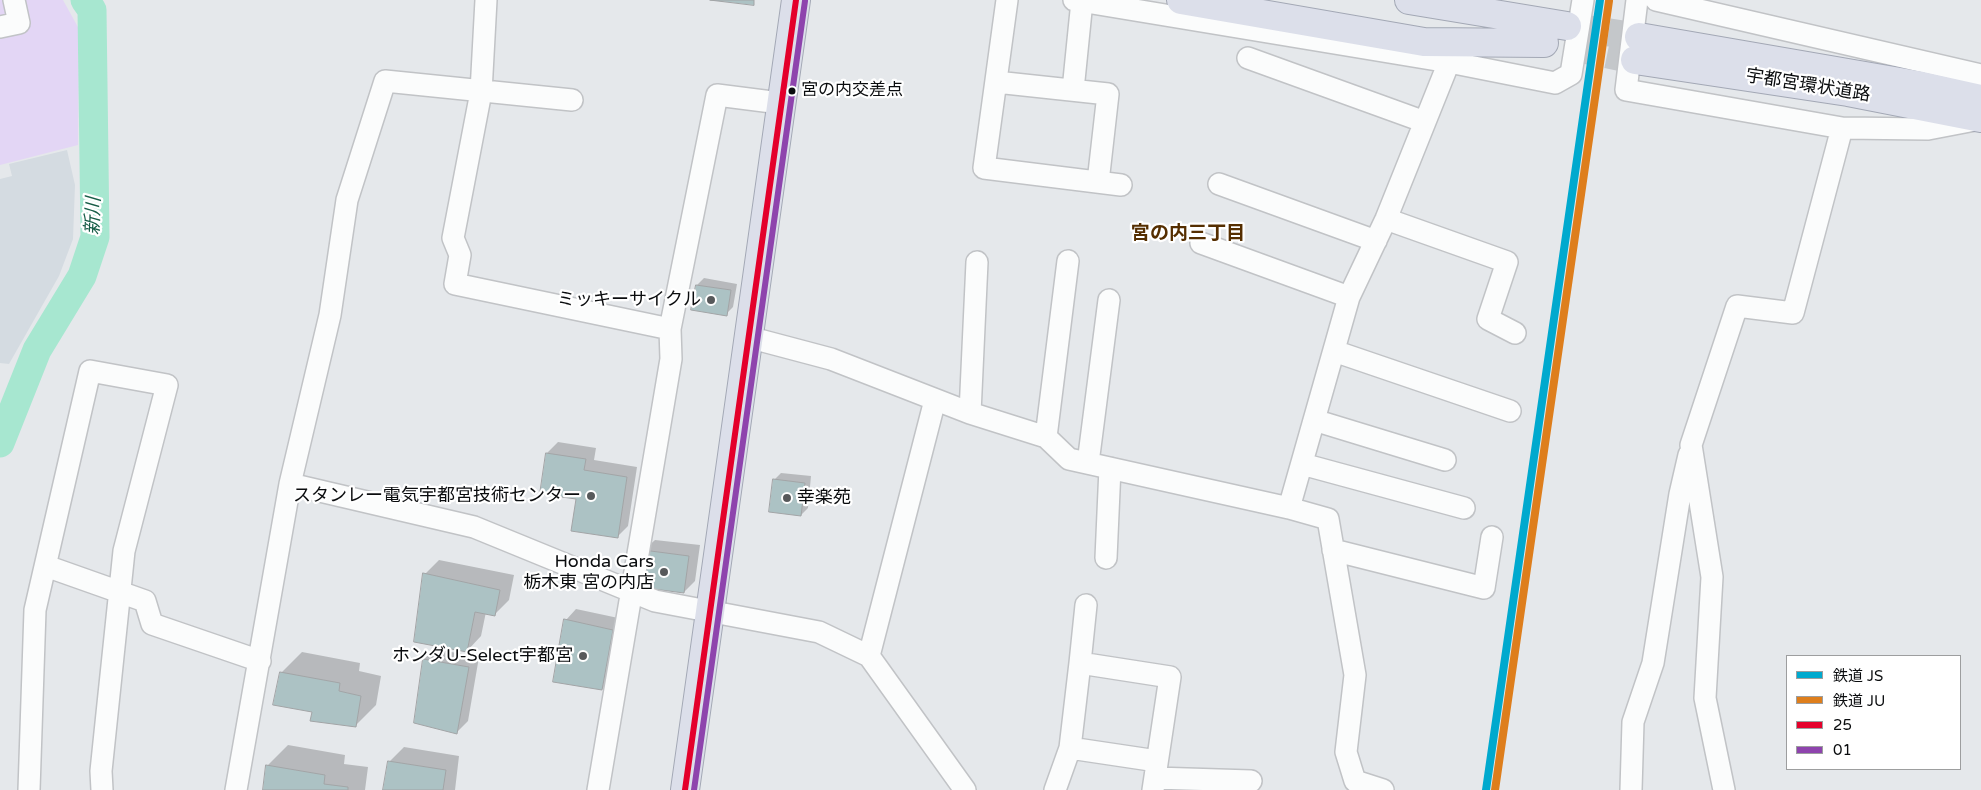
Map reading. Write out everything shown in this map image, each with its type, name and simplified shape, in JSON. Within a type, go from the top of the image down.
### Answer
[{"type":"highway","points":[[685,790],[780,103],[796,0]]},
{"type":"highway","points":[[1181,0],[1424,42],[1557,35]]},
{"type":"highway","points":[[1277,0],[1557,35]]},
{"type":"highway","points":[[1409,0],[1557,35]]},
{"type":"highway","points":[[1490,0],[1557,35]]},
{"type":"highway","name":"宇都宮環状道路","points":[[1981,99],[1916,85],[1637,48],[1981,119]]},
{"type":"street","points":[[0,27],[19,23],[14,0]]},
{"type":"street","points":[[486,0],[481,92],[453,238],[460,255],[455,284],[670,329]]},
{"type":"street","points":[[1007,0],[984,168],[1121,185]]},
{"type":"street","points":[[1073,90],[1078,1],[1449,62],[1555,83],[1571,74],[1582,0]]},
{"type":"street","points":[[1637,0],[1626,90],[1842,128],[1928,129],[1981,119]]},
{"type":"street","points":[[1656,0],[1695,4],[1981,75]]},
{"type":"street","points":[[1248,58],[1425,122]]},
{"type":"street","points":[[1289,508],[1349,297],[1386,219],[1449,62]]},
{"type":"street","points":[[236,790],[290,484],[330,315],[348,200],[385,81],[572,100]]},
{"type":"street","points":[[996,82],[1108,94],[1098,182]]},
{"type":"street","points":[[598,790],[671,360],[670,329],[717,95],[780,103]]},
{"type":"street","points":[[1631,790],[1633,722],[1653,663],[1680,494],[1691,445],[1737,306],[1793,313],[1842,128]]},
{"type":"street","points":[[1219,184],[1376,241]]},
{"type":"street","points":[[1386,219],[1507,262],[1488,319],[1515,333]]},
{"type":"street","points":[[1201,242],[1349,297]]},
{"type":"street","points":[[1046,437],[1068,261]]},
{"type":"street","points":[[970,414],[977,262]]},
{"type":"street","points":[[1088,463],[1109,300]]},
{"type":"street","points":[[748,337],[831,359],[970,414],[1046,437],[1069,459],[1289,508],[1328,519],[1355,675],[1346,752],[1355,782],[1383,790]]},
{"type":"street","points":[[1334,351],[1510,410]]},
{"type":"street","points":[[29,790],[36,610],[90,371],[167,385],[124,551],[101,771],[102,790]]},
{"type":"street","points":[[869,656],[935,400]]},
{"type":"street","points":[[1314,420],[1445,460]]},
{"type":"street","points":[[1691,445],[1712,577],[1705,698],[1724,790]]},
{"type":"street","points":[[1302,464],[1464,508]]},
{"type":"street","points":[[1106,558],[1110,468]]},
{"type":"street","points":[[290,484],[474,528],[655,601],[709,613],[819,632],[869,656],[965,790]]},
{"type":"street","points":[[1333,550],[1484,588],[1492,537]]},
{"type":"street","points":[[46,566],[120,590],[145,601],[152,624],[260,661]]},
{"type":"street","points":[[1055,790],[1070,748],[1086,605]]},
{"type":"street","points":[[1080,663],[1170,677],[1155,776]]},
{"type":"street","points":[[1070,748],[1155,776],[1252,781]]},
{"type":"shaded area","points":[[0,0],[63,0],[79,29],[78,145],[0,165]]},
{"type":"shaded area","points":[[67,150],[75,185],[73,239],[59,276],[9,364],[0,363],[0,179],[12,176],[9,164]]},
{"type":"building","points":[[710,0],[754,0],[754,5]]},
{"type":"building","name":"ミッキーサイクル","points":[[696,285],[731,290],[727,316],[691,310]]},
{"type":"building","name":"スタンレー電気宇都宮技術センター","points":[[546,453],[586,459],[584,470],[627,477],[618,538],[571,531],[576,499],[540,494]]},
{"type":"building","name":"幸楽苑","points":[[773,479],[805,483],[801,516],[769,512]]},
{"type":"building","name":"Honda Cars 栃木東 宮の内店","points":[[643,550],[689,556],[684,593],[638,587]]},
{"type":"building","points":[[423,573],[500,590],[495,616],[475,612],[467,652],[414,642]]},
{"type":"building","name":"ホンダU-Select宇都宮","points":[[564,619],[613,630],[602,690],[553,682]]},
{"type":"building","points":[[423,659],[469,667],[457,734],[414,723]]},
{"type":"building","points":[[280,672],[340,683],[339,691],[361,696],[356,727],[310,721],[312,712],[273,705]]},
{"type":"building","points":[[388,761],[446,770],[443,790],[383,790]]},
{"type":"building","points":[[266,765],[325,775],[324,784],[348,787],[348,790],[263,790]]},
{"type":"waterway","name":"新川","points":[[0,443],[37,350],[82,276],[95,237],[92,10],[85,0]]},
{"type":"tunnel","points":[[1567,26],[1639,37]]},
{"type":"tunnel","points":[[1566,46],[1635,60]]},
{"type":"rail line","name":"JS","points":[[1486,790],[1600,0]]},
{"type":"rail line","name":"JU","points":[[1495,790],[1609,1]]},
{"type":"transit line","name":"25","points":[[685,790],[796,0]]},
{"type":"transit line","name":"01","points":[[694,790],[805,1]]},
{"type":"place","name":"宮の内交差点","points":[[792,91]]},
{"type":"place","name":"ミッキーサイクル","points":[[711,300]]},
{"type":"place","name":"スタンレー電気宇都宮技術センター","points":[[591,496]]},
{"type":"place","name":"幸楽苑","points":[[787,498]]},
{"type":"place","name":"Honda Cars 栃木東 宮の内店","points":[[664,572]]},
{"type":"place","name":"ホンダU-Select宇都宮","points":[[583,656]]},
{"type":"district","name":"宮の内三丁目","points":[[1188,234]]}]
